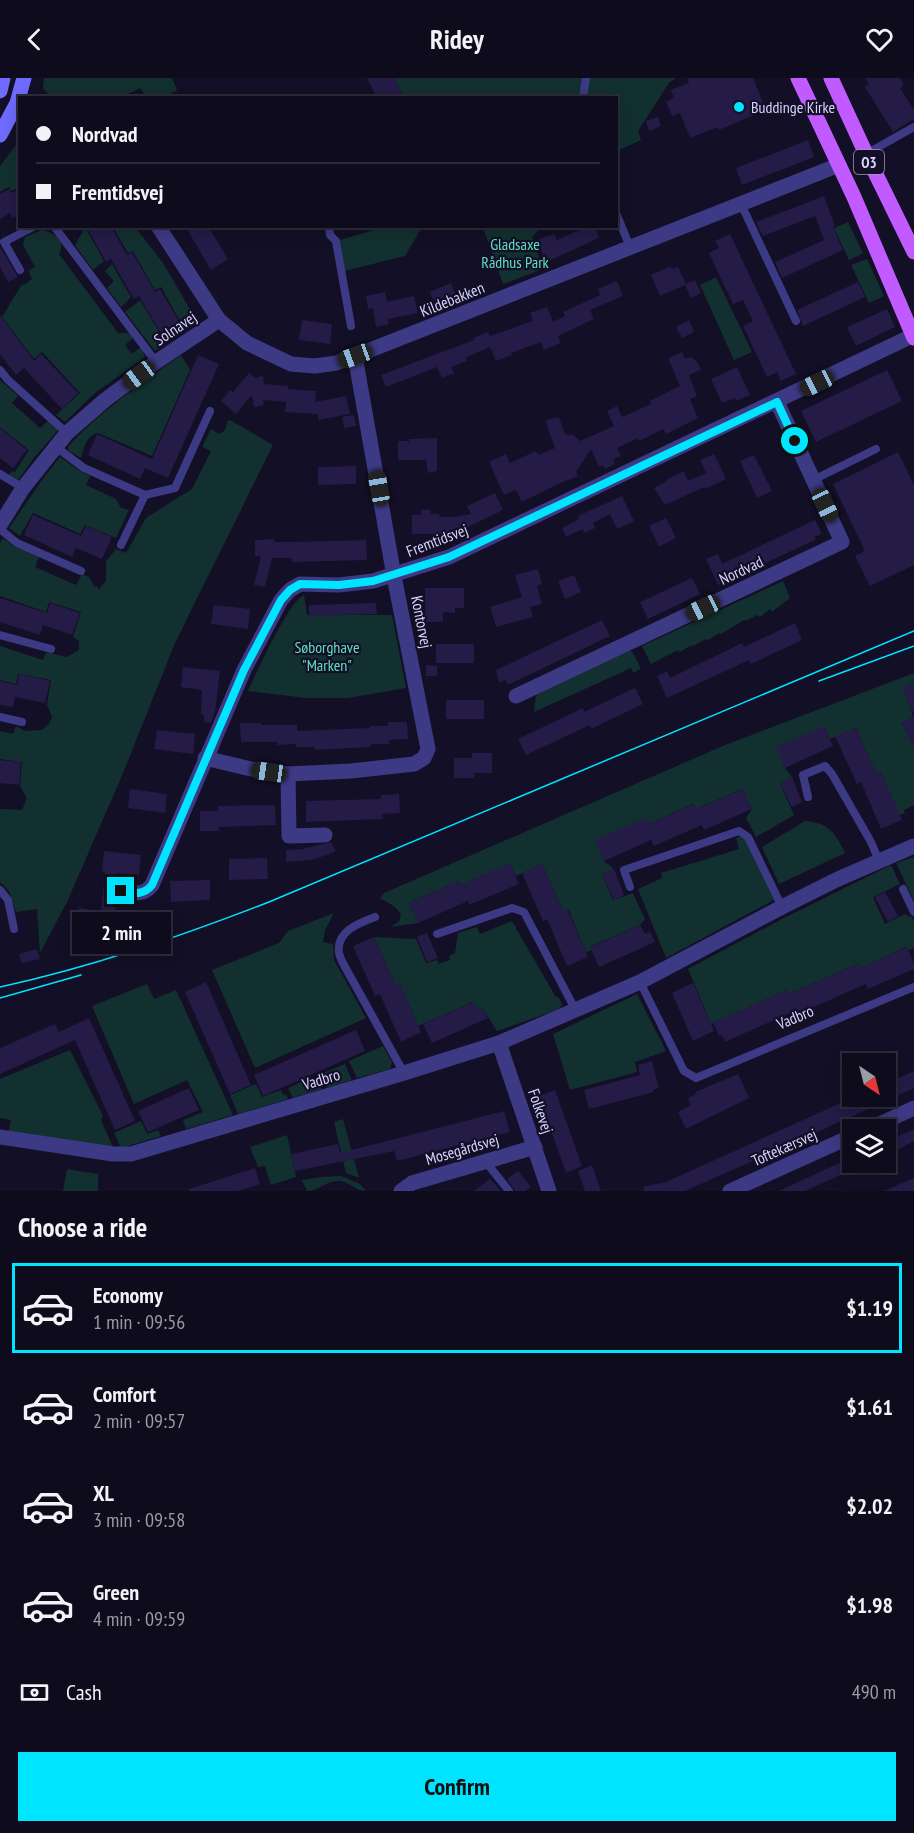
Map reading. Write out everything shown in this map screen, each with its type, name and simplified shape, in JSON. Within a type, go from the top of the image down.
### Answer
[{"type":"main road","name":"O3","points":[[798,78],[914,336]]},
{"type":"main road","name":"O3","points":[[831,78],[914,252]]},
{"type":"street","points":[[0,91],[3,78]]},
{"type":"street","points":[[20,96],[24,78]]},
{"type":"street","points":[[0,96],[18,104],[0,135]]},
{"type":"street","name":"Kildebakken","points":[[159,228],[219,320],[247,343],[291,364],[315,366],[336,363],[355,356],[839,165]]},
{"type":"street","name":"Solnavej","points":[[0,527],[23,488],[67,433],[105,400],[156,362],[219,320]]},
{"type":"street","name":"Fremtidsvej","points":[[121,891],[140,894],[146,892],[152,885],[244,670],[281,600],[290,590],[300,584],[339,585],[373,581],[449,557],[914,336]]},
{"type":"street","name":"Kontorvej","points":[[205,758],[251,769],[288,774],[351,771],[414,764],[424,758],[428,749],[394,576],[355,356]]},
{"type":"street","name":"Nordvad","points":[[516,696],[842,542],[777,402]]},
{"type":"street","points":[[288,774],[289,836],[325,835]]},
{"type":"street","name":"Vadbro","points":[[0,1137],[113,1154],[131,1154],[499,1043],[640,982],[782,907],[914,846]]},
{"type":"street","name":"Folkevej","points":[[499,1043],[549,1191]]},
{"type":"street","points":[[890,1119],[914,1108]]},
{"type":"street","name":"Toftekærsvej","points":[[730,1191],[842,1141]]},
{"type":"street","name":"Mosegårdsvej","points":[[402,1191],[412,1183],[535,1147]]},
{"type":"lane","points":[[583,96],[586,78]]},
{"type":"lane","points":[[866,154],[914,127]]},
{"type":"lane","points":[[741,204],[796,321]]},
{"type":"lane","points":[[618,218],[630,247]]},
{"type":"lane","points":[[20,270],[4,242],[31,228]]},
{"type":"lane","points":[[55,228],[156,362]]},
{"type":"lane","points":[[328,228],[330,235],[336,242],[351,326]]},
{"type":"lane","points":[[0,370],[8,380],[67,433]]},
{"type":"lane","points":[[56,447],[84,468],[145,495],[176,488],[210,411]]},
{"type":"lane","points":[[813,480],[876,449]]},
{"type":"lane","points":[[0,474],[23,488]]},
{"type":"lane","points":[[121,545],[145,495]]},
{"type":"lane","name":"Solnavej","points":[[0,527],[17,543],[81,571]]},
{"type":"lane","points":[[0,635],[51,649]]},
{"type":"lane","points":[[0,717],[22,722]]},
{"type":"lane","points":[[808,797],[803,775],[825,766],[832,774],[871,842],[879,861]]},
{"type":"lane","points":[[630,887],[624,870],[739,831],[748,837],[782,907]]},
{"type":"lane","points":[[0,890],[8,900],[14,929]]},
{"type":"lane","points":[[903,890],[914,912]]},
{"type":"lane","points":[[437,934],[512,908],[524,912],[576,1011]]},
{"type":"lane","points":[[375,917],[354,924],[341,939],[339,952],[345,967],[404,1073]]},
{"type":"lane","name":"Vadbro","points":[[640,982],[684,1071],[696,1078],[914,987]]},
{"type":"lane","points":[[485,1161],[509,1191]]},
{"type":"green space","points":[[44,78],[172,78],[177,90],[167,96],[145,96],[140,88],[124,96],[51,96],[43,89]]},
{"type":"green space","points":[[394,78],[676,78],[669,83],[638,131],[641,140],[618,151],[618,96],[403,96]]},
{"type":"green space","points":[[18,144],[18,188],[12,191],[9,187],[0,192],[0,166]]},
{"type":"green space","points":[[848,222],[863,253],[849,260],[834,228]]},
{"type":"green space","points":[[86,228],[104,261],[93,270],[75,245]]},
{"type":"green space","points":[[114,228],[136,228],[163,263],[191,311],[191,326],[177,335],[176,329],[182,325],[161,287],[155,290],[133,251],[128,253]]},
{"type":"green space","points":[[381,228],[421,228],[405,256],[345,271],[340,240]]},
{"type":"green space","name":"Gladsaxe Rådhus Park","points":[[483,228],[540,228],[532,237],[543,269],[503,284]]},
{"type":"green space","points":[[42,230],[58,238],[61,245],[59,254],[118,333],[130,333],[133,338],[125,345],[132,354],[141,347],[145,357],[95,393],[65,422],[56,415],[80,393],[42,352],[34,359],[2,317],[22,284],[32,279],[28,271],[35,267],[23,245],[25,237]]},
{"type":"green space","points":[[867,259],[884,296],[869,303],[851,265]]},
{"type":"green space","points":[[112,264],[131,297],[121,307],[107,288],[114,281],[105,271]]},
{"type":"green space","points":[[716,277],[752,352],[734,360],[700,285]]},
{"type":"green space","points":[[140,300],[166,343],[155,351],[125,312]]},
{"type":"green space","points":[[181,355],[190,370],[152,456],[98,433],[88,439],[81,458],[69,451],[68,447],[80,434],[108,409]]},
{"type":"green space","points":[[0,380],[18,396],[12,403],[40,428],[48,421],[58,430],[18,480],[9,475],[12,471],[15,472],[29,450],[0,427]]},
{"type":"green space","points":[[230,420],[273,445],[175,643],[121,778],[67,902],[40,953],[37,909],[16,912],[9,891],[0,882],[0,809],[22,810],[27,798],[20,786],[22,762],[0,759],[0,731],[13,734],[16,726],[25,731],[42,730],[49,724],[52,717],[47,705],[51,680],[18,674],[16,684],[0,680],[0,646],[43,660],[46,652],[67,657],[79,650],[79,641],[73,637],[81,612],[49,602],[46,612],[0,596],[0,543],[3,538],[15,547],[39,557],[35,567],[76,585],[82,574],[89,577],[98,590],[106,581],[106,561],[116,549],[126,553],[146,518],[192,489],[211,451],[202,447],[211,429],[219,434]]},
{"type":"green space","points":[[60,457],[90,476],[86,485],[116,499],[121,508],[129,510],[116,538],[85,525],[80,534],[33,513],[20,536],[9,528]]},
{"type":"green space","points":[[783,581],[790,598],[772,612],[770,609],[760,617],[757,615],[744,620],[721,634],[680,652],[678,650],[651,664],[642,646]]},
{"type":"green space","name":"Søborghave \"Marken\"","points":[[304,595],[307,615],[392,615],[406,688],[348,698],[306,698],[248,691],[282,623],[297,600]]},
{"type":"green space","points":[[630,650],[641,669],[633,673],[631,668],[534,712],[536,696],[542,690]]},
{"type":"green space","points":[[914,673],[914,683],[903,688],[913,717],[902,723],[914,747],[914,805],[904,810],[905,813],[899,815],[881,772],[876,774],[856,728],[830,739],[824,726],[785,768],[792,777],[780,783],[794,815],[756,837],[746,818],[752,809],[742,789],[696,809],[693,804],[648,824],[645,818],[604,861],[614,869],[602,874],[613,900],[633,893],[645,919],[640,925],[591,946],[592,950],[586,952],[568,909],[563,911],[542,864],[516,876],[510,864],[461,885],[459,881],[409,903],[418,923],[391,927],[399,921],[401,914],[395,907],[380,898],[384,893],[725,745]]},
{"type":"green space","points":[[805,821],[820,824],[830,830],[845,853],[779,884],[762,847]]},
{"type":"green space","points":[[736,838],[744,838],[748,844],[774,900],[666,958],[638,889],[662,878],[661,873],[739,849]]},
{"type":"green space","points":[[914,857],[914,901],[896,863]]},
{"type":"green space","points":[[891,865],[900,884],[873,897],[885,924],[905,914],[912,917],[914,948],[909,950],[906,947],[860,968],[858,964],[788,994],[786,990],[711,1024],[688,969]]},
{"type":"green space","points":[[334,913],[325,930],[323,942],[333,944],[334,960],[366,1018],[255,1068],[212,970],[279,943],[288,931]]},
{"type":"green space","points":[[512,921],[562,1005],[557,1010],[497,1031],[483,1009],[478,1011],[473,1002],[418,1026],[400,984],[396,986],[374,937],[416,939],[426,963],[437,960],[439,964],[450,960],[449,956],[455,953],[458,933],[477,927],[480,934]]},
{"type":"green space","points":[[147,984],[154,999],[176,990],[233,1115],[186,1129],[183,1120],[203,1112],[187,1080],[134,1104],[92,1006]]},
{"type":"green space","points":[[637,994],[666,1051],[635,1062],[637,1072],[570,1090],[553,1034]]},
{"type":"green space","points":[[383,1046],[392,1062],[390,1069],[357,1078],[349,1061]]},
{"type":"green space","points":[[70,1050],[103,1116],[101,1120],[113,1147],[8,1134],[11,1120],[0,1118],[0,1079]]},
{"type":"green space","points":[[345,1064],[352,1080],[327,1088],[321,1074]]},
{"type":"green space","points":[[313,1077],[322,1089],[293,1098],[288,1088]]},
{"type":"green space","points":[[256,1084],[262,1097],[281,1090],[288,1099],[238,1114],[230,1095]]},
{"type":"green space","points":[[343,1119],[359,1178],[346,1173],[334,1122]]},
{"type":"green space","points":[[141,1121],[147,1134],[158,1130],[161,1136],[121,1148],[114,1133]]},
{"type":"green space","points":[[287,1135],[296,1177],[271,1185],[265,1166],[258,1167],[250,1147]]},
{"type":"green space","points":[[67,1169],[98,1174],[98,1191],[63,1191]]},
{"type":"green space","points":[[341,1176],[360,1184],[366,1191],[339,1181],[307,1191],[302,1180],[321,1177]]},
{"type":"building","points":[[367,78],[394,78],[403,96],[376,96]]},
{"type":"building","name":"Buddinge Kirke","points":[[687,78],[753,78],[766,110],[719,130],[718,127],[690,138],[680,113],[672,116],[666,102],[674,98],[671,90],[689,83]]},
{"type":"building","points":[[865,78],[900,78],[904,85],[900,88],[914,110],[914,119],[893,132],[865,87],[869,84]]},
{"type":"building","points":[[658,117],[661,126],[649,131],[646,121]]},
{"type":"building","points":[[808,140],[814,157],[742,185],[736,168]]},
{"type":"building","points":[[9,189],[11,193],[18,190],[18,215],[12,218],[10,213],[0,219],[0,194]]},
{"type":"building","points":[[824,196],[843,250],[782,278],[775,262],[824,240],[815,216],[763,236],[756,222]]},
{"type":"building","points":[[87,228],[112,228],[127,255],[132,252],[155,292],[160,289],[181,325],[162,335],[139,296],[134,299],[111,259],[106,262]]},
{"type":"building","points":[[186,228],[209,228],[228,259],[211,270]]},
{"type":"building","points":[[584,228],[596,228],[599,238],[546,262],[537,240],[554,234],[557,240]]},
{"type":"building","points":[[730,234],[796,374],[781,381],[777,372],[767,377],[743,326],[753,321],[743,300],[733,304],[709,253],[719,248],[715,241]]},
{"type":"building","points":[[0,247],[18,277],[8,282],[0,267]]},
{"type":"building","points":[[671,266],[672,269],[678,267],[686,284],[695,280],[701,293],[691,298],[685,285],[660,296],[651,275]]},
{"type":"building","points":[[617,281],[623,296],[590,310],[594,319],[558,336],[561,343],[544,350],[541,342],[496,361],[490,347],[465,358],[467,361],[451,367],[454,373],[442,378],[437,367],[386,387],[381,375],[474,340],[473,338],[488,332],[490,336],[533,321],[530,313],[547,307],[553,322],[565,316],[563,312],[600,295],[598,289]]},
{"type":"building","points":[[858,282],[865,297],[803,326],[797,310]]},
{"type":"building","points":[[451,283],[456,296],[435,304],[430,292]]},
{"type":"building","points":[[385,292],[387,302],[414,296],[418,313],[388,319],[389,324],[376,327],[373,308],[368,309],[366,296]]},
{"type":"building","points":[[887,309],[895,327],[856,346],[847,327]]},
{"type":"building","points":[[0,315],[34,361],[41,354],[78,393],[62,409],[24,368],[16,375],[0,354]]},
{"type":"building","points":[[302,320],[332,324],[330,344],[299,340]]},
{"type":"building","points":[[689,320],[694,332],[682,338],[676,327]]},
{"type":"building","points":[[682,352],[685,359],[691,357],[698,363],[701,370],[689,375],[697,396],[690,399],[698,418],[666,434],[663,429],[639,441],[638,438],[617,448],[621,456],[613,459],[615,464],[605,469],[603,465],[599,467],[591,449],[576,472],[578,476],[522,502],[516,490],[504,495],[489,462],[506,454],[510,463],[536,451],[538,455],[555,448],[546,420],[559,417],[565,434],[573,435],[580,441],[614,426],[607,411],[617,406],[622,417],[651,404],[650,401],[680,386],[668,358]]},
{"type":"building","points":[[198,355],[219,364],[168,478],[145,468],[140,479],[88,455],[97,434],[152,459]]},
{"type":"building","points":[[737,367],[750,395],[736,401],[735,398],[722,403],[711,379]]},
{"type":"building","points":[[887,370],[902,401],[816,442],[801,411]]},
{"type":"building","points":[[249,373],[255,378],[263,376],[264,384],[316,391],[315,402],[346,396],[350,414],[318,420],[318,414],[285,412],[286,402],[263,400],[264,405],[254,407],[252,395],[236,414],[221,401],[230,390],[233,392]]},
{"type":"building","points":[[354,415],[356,426],[344,428],[342,417]]},
{"type":"building","points":[[0,428],[27,450],[13,468],[0,458]]},
{"type":"building","points":[[437,438],[437,471],[428,473],[426,460],[398,460],[398,441],[409,443],[409,439]]},
{"type":"building","points":[[898,452],[914,485],[914,565],[870,586],[855,556],[865,551],[833,484]]},
{"type":"building","points":[[714,454],[726,479],[665,505],[654,488],[684,471],[688,481],[706,473],[700,460]]},
{"type":"building","points":[[754,455],[772,491],[757,498],[740,461]]},
{"type":"building","points":[[356,466],[356,484],[318,485],[318,467]]},
{"type":"building","points":[[495,493],[503,510],[466,528],[466,531],[454,534],[412,534],[412,515],[421,515],[421,510],[431,510],[431,514],[439,514],[440,517],[471,514],[467,506]]},
{"type":"building","points":[[622,496],[634,521],[617,529],[610,514],[593,523],[595,528],[584,533],[583,529],[566,537],[562,528],[579,519],[578,516]]},
{"type":"building","points":[[33,515],[81,536],[86,526],[112,537],[102,559],[76,548],[72,557],[24,535]]},
{"type":"building","points":[[666,518],[676,538],[659,547],[649,526]]},
{"type":"building","points":[[815,520],[822,534],[814,537],[815,540],[718,585],[706,559],[718,554],[722,564]]},
{"type":"building","points":[[274,539],[274,542],[366,540],[367,560],[292,562],[292,558],[272,558],[265,587],[254,585],[261,556],[255,556],[255,540]]},
{"type":"building","points":[[538,569],[542,584],[537,586],[542,604],[530,607],[533,617],[496,627],[490,607],[522,597],[515,575]]},
{"type":"building","points":[[574,575],[581,592],[565,599],[558,581]]},
{"type":"building","points":[[692,578],[700,594],[648,619],[640,602]]},
{"type":"building","points":[[425,588],[464,588],[464,608],[455,608],[455,613],[443,612],[443,622],[425,622]]},
{"type":"building","points":[[0,598],[47,613],[50,603],[80,613],[72,635],[43,625],[40,635],[0,622]]},
{"type":"building","points":[[376,603],[377,614],[309,616],[309,605]]},
{"type":"building","points":[[214,605],[250,609],[248,629],[211,624]]},
{"type":"building","points":[[602,620],[610,636],[508,685],[505,680],[499,683],[496,670]]},
{"type":"building","points":[[795,623],[802,640],[751,664],[749,660],[667,698],[657,676],[667,671],[670,678],[742,643],[744,647]]},
{"type":"building","points":[[436,644],[474,644],[474,663],[436,663]]},
{"type":"building","points":[[426,665],[437,666],[437,676],[426,676]]},
{"type":"building","points":[[183,667],[220,671],[215,712],[211,723],[204,722],[204,715],[201,714],[202,690],[181,687]]},
{"type":"building","points":[[19,674],[50,681],[45,703],[15,697],[13,707],[0,705],[0,681],[17,685]]},
{"type":"building","points":[[914,683],[914,714],[902,688]]},
{"type":"building","points":[[635,688],[643,704],[591,729],[590,725],[526,755],[518,739],[583,708],[584,712]]},
{"type":"building","points":[[446,700],[484,700],[484,719],[446,719]]},
{"type":"building","points":[[914,717],[914,748],[902,722]]},
{"type":"building","points":[[388,722],[407,722],[408,739],[389,740],[389,744],[371,744],[371,747],[315,750],[315,747],[296,747],[296,744],[241,742],[240,723],[297,725],[297,731],[370,728],[370,726],[388,726]]},
{"type":"building","points":[[824,726],[833,746],[785,768],[776,747]]},
{"type":"building","points":[[856,728],[876,774],[881,772],[902,820],[881,829],[861,782],[857,784],[835,736]]},
{"type":"building","points":[[157,730],[195,734],[193,754],[154,749]]},
{"type":"building","points":[[472,753],[492,753],[492,773],[474,773],[474,778],[454,778],[454,758],[472,758]]},
{"type":"building","points":[[0,760],[21,762],[19,785],[0,783]]},
{"type":"building","points":[[792,777],[802,802],[792,807],[780,783]]},
{"type":"building","points":[[130,789],[167,794],[165,813],[128,808]]},
{"type":"building","points":[[743,789],[752,809],[704,830],[702,825],[654,846],[651,840],[604,861],[595,840],[645,818],[648,824],[694,804],[696,809]]},
{"type":"building","points":[[399,794],[400,813],[382,814],[383,819],[306,822],[306,801],[381,799],[381,795]]},
{"type":"building","points":[[275,805],[276,825],[219,827],[219,831],[200,831],[200,811],[218,811],[218,806]]},
{"type":"building","points":[[331,842],[336,851],[311,860],[286,862],[286,850],[302,849]]},
{"type":"building","points":[[104,851],[141,855],[139,876],[118,873],[117,882],[112,889],[112,895],[116,899],[115,912],[117,913],[115,932],[77,928],[79,908],[101,911],[105,872],[102,871]]},
{"type":"building","points":[[267,858],[268,879],[229,880],[229,859]]},
{"type":"building","points":[[510,863],[519,884],[469,905],[468,901],[418,923],[409,903],[459,881],[461,885]]},
{"type":"building","points":[[542,864],[563,911],[567,909],[588,957],[567,966],[547,919],[543,921],[522,873]]},
{"type":"building","points":[[614,869],[624,895],[614,900],[602,874]]},
{"type":"building","points":[[210,880],[210,900],[171,902],[170,881]]},
{"type":"building","points":[[885,892],[898,916],[888,922],[875,897]]},
{"type":"building","points":[[640,925],[645,934],[650,932],[655,942],[599,967],[590,947]]},
{"type":"building","points":[[427,933],[438,958],[427,962],[417,937]]},
{"type":"building","points":[[374,937],[396,986],[400,984],[421,1032],[401,1042],[380,994],[375,996],[353,946]]},
{"type":"building","points":[[907,947],[914,969],[868,989],[866,984],[796,1015],[794,1011],[725,1042],[722,1035],[719,1036],[713,1022],[786,990],[788,994],[858,964],[860,968]]},
{"type":"building","points":[[37,949],[40,959],[22,963],[19,954]]},
{"type":"building","points":[[206,982],[251,1085],[230,1094],[185,992]]},
{"type":"building","points":[[693,983],[714,1031],[693,1041],[672,993]]},
{"type":"building","points":[[474,1002],[478,1011],[483,1009],[488,1018],[432,1043],[423,1024]]},
{"type":"building","points":[[89,1018],[135,1121],[115,1130],[75,1040],[0,1074],[0,1048],[55,1024],[59,1032]]},
{"type":"building","points":[[356,1030],[365,1051],[263,1096],[254,1075]]},
{"type":"building","points":[[652,1061],[659,1088],[653,1090],[654,1092],[589,1109],[584,1090],[640,1075],[638,1065]]},
{"type":"building","points":[[914,1071],[914,1088],[896,1096],[896,1079]]},
{"type":"building","points":[[738,1074],[749,1098],[686,1129],[678,1112],[691,1105],[688,1098],[696,1094],[695,1092]]},
{"type":"building","points":[[189,1088],[199,1110],[148,1132],[138,1111]]},
{"type":"building","points":[[555,1090],[582,1166],[566,1173],[539,1096]]},
{"type":"building","points":[[842,1102],[842,1107],[872,1107],[685,1191],[644,1191],[643,1187],[666,1182]]},
{"type":"building","points":[[504,1111],[510,1132],[397,1161],[394,1151],[295,1171],[291,1154],[338,1144],[340,1153]]},
{"type":"building","points":[[914,1129],[914,1141],[896,1150],[896,1137]]},
{"type":"building","points":[[842,1162],[842,1173],[845,1173],[805,1191],[779,1191]]},
{"type":"building","points":[[592,1165],[601,1191],[585,1191],[578,1171]]},
{"type":"building","points":[[255,1168],[260,1184],[239,1191],[189,1191],[189,1189]]},
{"type":"building","points":[[518,1171],[531,1187],[525,1191],[515,1191],[507,1179]]},
{"type":"building","points":[[914,1178],[914,1191],[884,1191]]},
{"type":"building","points":[[490,1179],[501,1191],[474,1191]]},
{"type":"tram line","points":[[0,987],[136,950],[269,902],[914,631]]},
{"type":"tram line","points":[[819,681],[914,646]]},
{"type":"tram line","points":[[0,998],[81,975]]},
{"type":"place","name":"Buddinge Kirke","points":[[739,107]]},
{"type":"route","points":[[121,891],[140,894],[146,892],[152,885],[244,670],[281,600],[290,590],[300,584],[339,585],[373,581],[449,557],[777,402],[795,441]]}]
